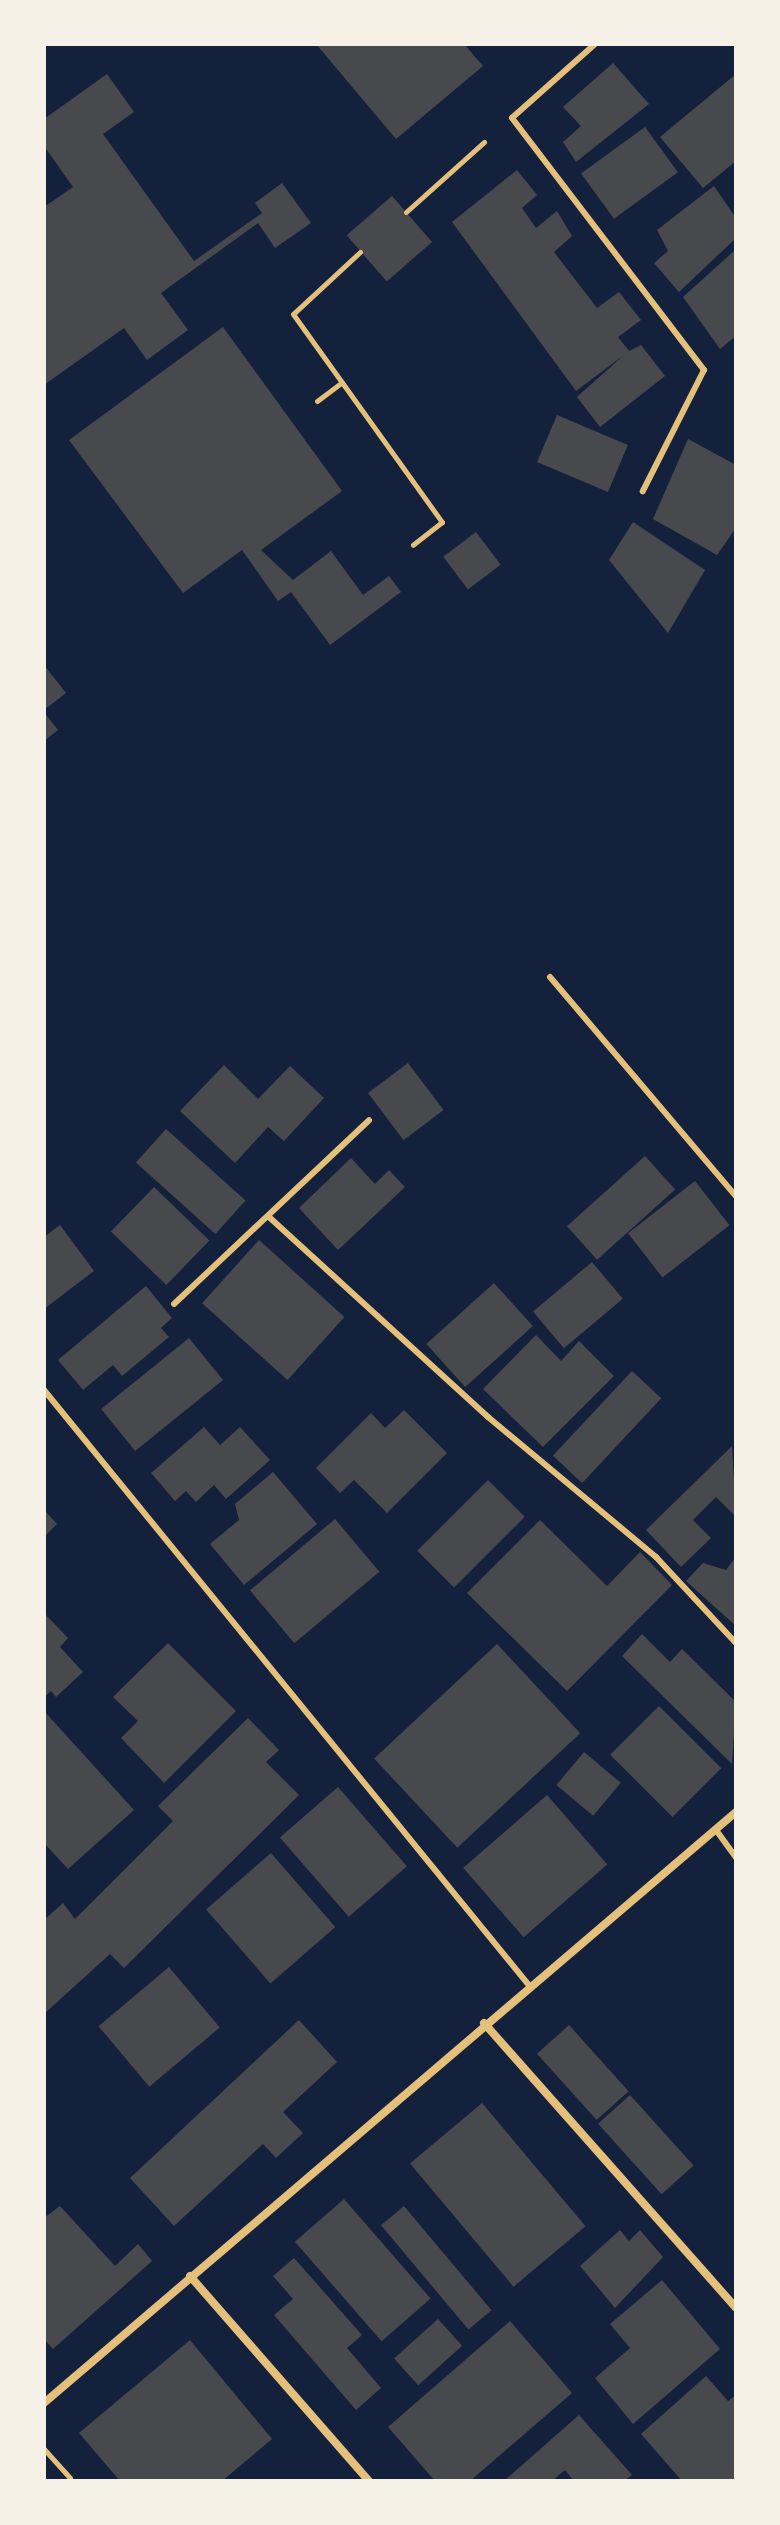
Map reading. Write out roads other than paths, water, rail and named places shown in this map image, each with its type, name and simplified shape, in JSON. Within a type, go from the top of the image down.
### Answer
[{"type":"street","points":[[44,2403],[528,1984],[736,1812]]},
{"type":"street","points":[[484,2023],[736,2308]]},
{"type":"street","points":[[190,2276],[369,2481]]},
{"type":"lane","points":[[595,44],[512,118],[704,370],[643,491]]},
{"type":"lane","points":[[550,977],[736,1196]]},
{"type":"lane","points":[[174,1304],[369,1120]]},
{"type":"lane","points":[[269,1217],[488,1417],[656,1557],[736,1643]]},
{"type":"lane","points":[[44,1390],[528,1984]]},
{"type":"lane","points":[[716,1830],[736,1858]]}]
